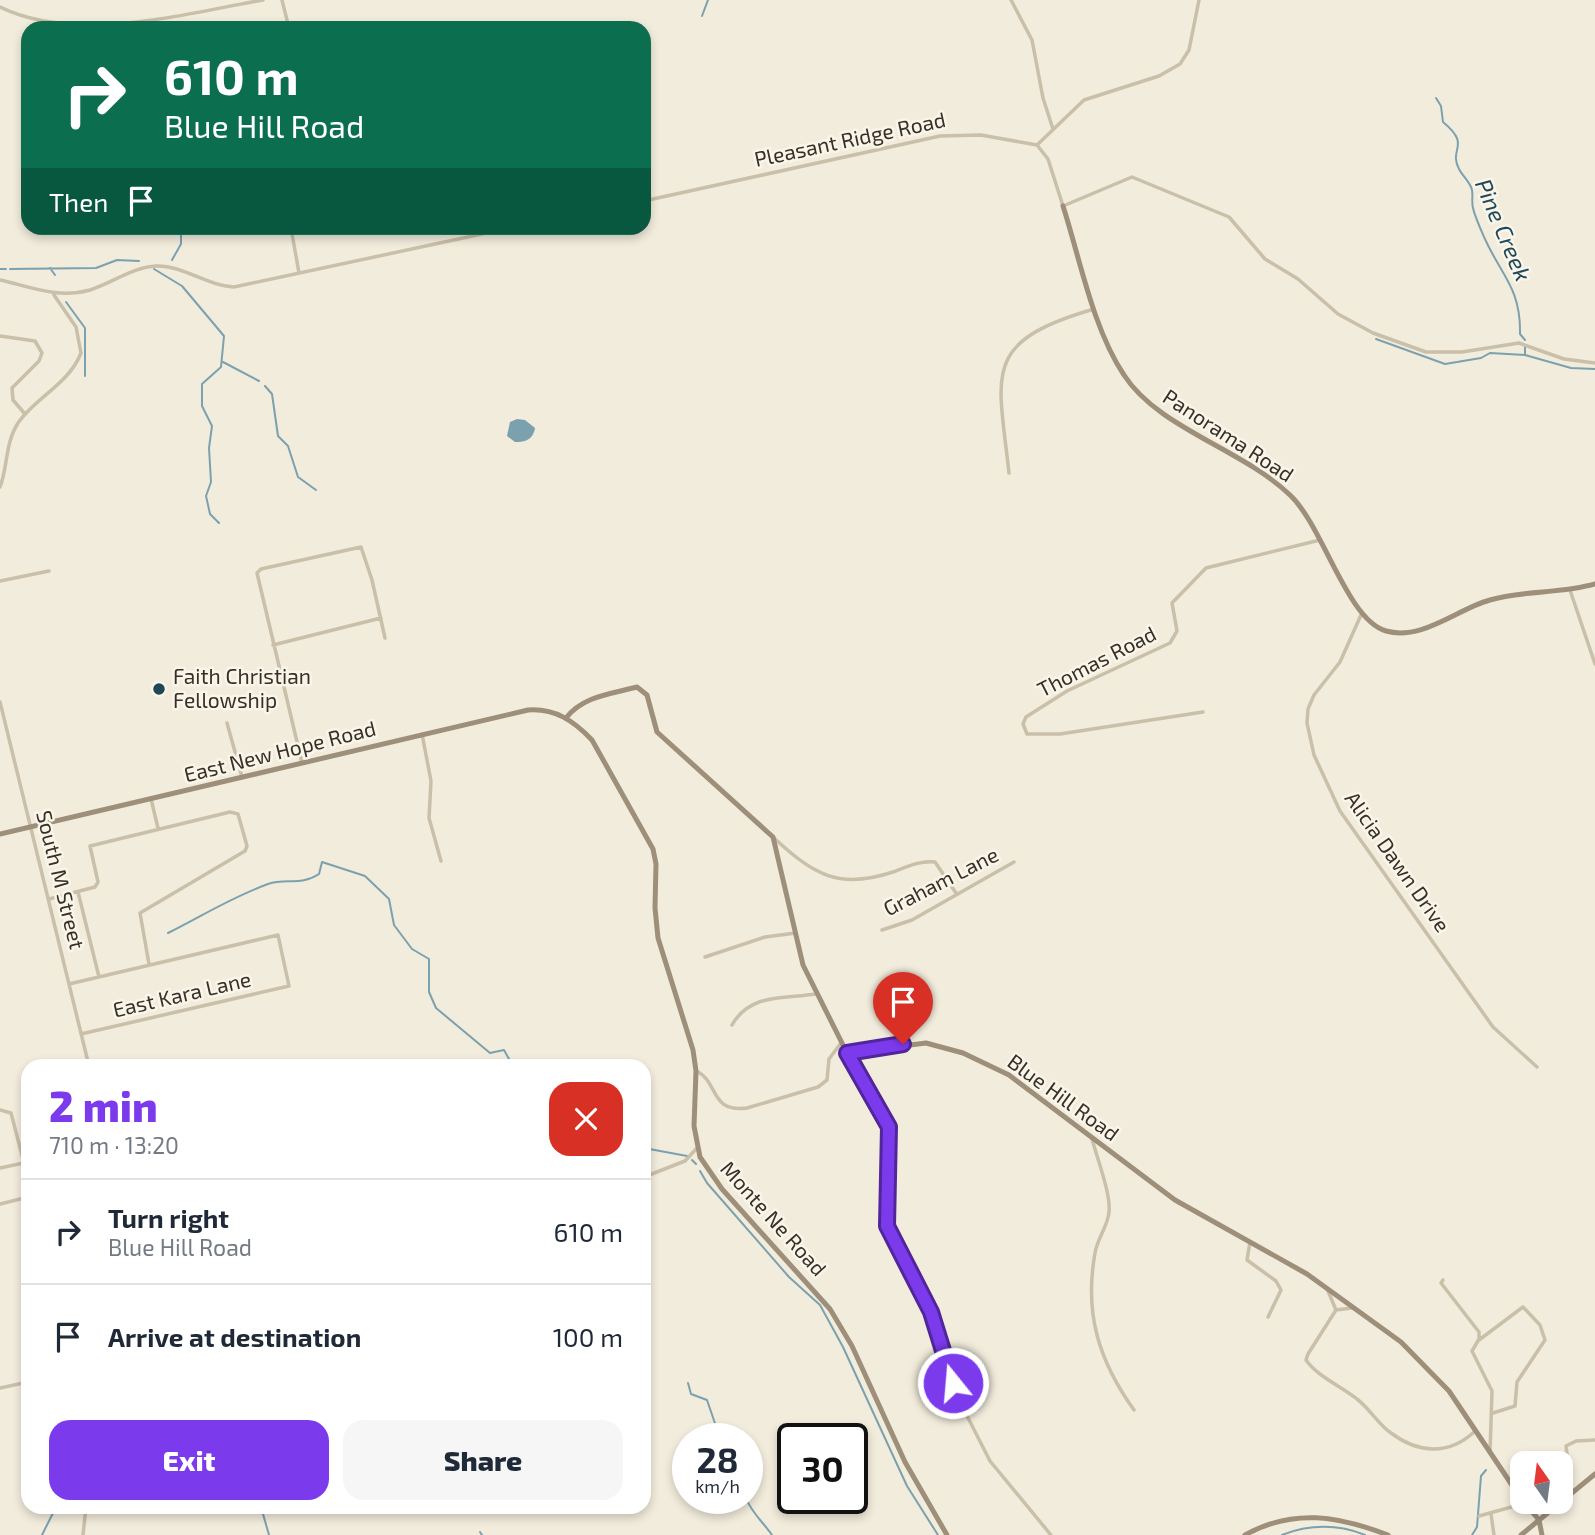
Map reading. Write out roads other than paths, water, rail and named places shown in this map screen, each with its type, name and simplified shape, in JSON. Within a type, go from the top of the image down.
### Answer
[{"type":"street","points":[[95,21],[150,20],[263,0]]},
{"type":"street","points":[[282,0],[287,21]]},
{"type":"street","points":[[1011,0],[1032,40],[1043,98],[1053,129]]},
{"type":"street","points":[[1199,0],[1189,50],[1180,64],[1159,76],[1090,97],[1037,145],[1048,159],[1063,206],[1132,177],[1229,217],[1265,258],[1298,279],[1338,314],[1373,333],[1426,352],[1462,352],[1519,342],[1564,359],[1595,363]]},
{"type":"street","points":[[0,8],[37,21]]},
{"type":"street","name":"Pleasant Ridge Road","points":[[651,199],[940,136],[981,135],[1037,145]]},
{"type":"street","name":"Panorama Road","points":[[1063,206],[1113,358],[1138,394],[1154,408],[1276,482],[1293,497],[1321,540],[1361,615]]},
{"type":"street","points":[[292,235],[299,273]]},
{"type":"street","points":[[0,280],[54,295],[91,289],[142,268],[155,266],[224,287],[477,235]]},
{"type":"street","points":[[0,487],[13,431],[25,414],[68,376],[81,353],[76,327],[54,295]]},
{"type":"street","points":[[1009,473],[999,400],[1007,362],[1019,343],[1035,330],[1096,309]]},
{"type":"street","points":[[0,336],[35,341],[42,354],[12,388],[13,400],[25,414]]},
{"type":"street","name":"Thomas Road","points":[[1203,712],[1060,734],[1027,734],[1023,723],[1027,717],[1067,691],[1170,643],[1177,631],[1172,603],[1206,568],[1310,545],[1321,540]]},
{"type":"street","points":[[302,763],[257,573],[261,569],[361,547],[365,552],[385,638]]},
{"type":"street","points":[[0,581],[49,571]]},
{"type":"street","points":[[1361,615],[1385,631],[1403,633],[1428,627],[1490,600],[1570,590],[1595,584]]},
{"type":"street","points":[[1570,590],[1595,664]]},
{"type":"street","name":"Alicia Dawn Drive","points":[[1361,615],[1340,662],[1314,695],[1308,709],[1307,723],[1314,755],[1340,811],[1493,1027],[1537,1068]]},
{"type":"street","points":[[273,645],[381,618]]},
{"type":"street","points":[[566,718],[576,705],[587,700],[637,687],[647,695],[657,732],[798,860],[819,875],[832,878],[873,878],[915,864],[935,862],[956,893]]},
{"type":"street","name":"South M Street","points":[[0,702],[87,1059]]},
{"type":"street","name":"East New Hope Road","points":[[0,834],[528,710],[549,711],[566,718]]},
{"type":"street","name":"Monte Ne Road","points":[[566,718],[592,740],[653,849],[656,864],[655,908],[658,938],[690,1034],[696,1071],[697,1148],[706,1168],[830,1308],[852,1346],[905,1462],[947,1535]]},
{"type":"street","points":[[227,723],[242,777]]},
{"type":"street","points":[[422,734],[431,781],[429,818],[441,861]]},
{"type":"street","points":[[151,799],[158,828]]},
{"type":"street","points":[[49,899],[95,887],[98,882],[90,846],[233,812],[239,817],[245,851],[140,913],[139,920],[150,965],[69,984]]},
{"type":"street","points":[[773,837],[803,965],[841,1043],[889,1127],[887,1226],[931,1312],[957,1394],[990,1461],[1051,1535]]},
{"type":"street","name":"Graham Lane","points":[[882,930],[912,920],[1014,862]]},
{"type":"street","points":[[78,892],[99,977]]},
{"type":"street","points":[[705,957],[765,937],[796,933]]},
{"type":"street","name":"East Kara Lane","points":[[81,1034],[289,986],[278,935],[150,965]]},
{"type":"street","points":[[732,1025],[738,1014],[757,1001],[816,994]]},
{"type":"street","name":"Blue Hill Road","points":[[847,1053],[915,1042],[963,1053],[1009,1074],[1175,1200],[1297,1267],[1355,1308],[1434,1373],[1510,1483]]},
{"type":"street","points":[[696,1071],[703,1074],[723,1104],[738,1109],[747,1108],[818,1087],[827,1080],[829,1059],[841,1043]]},
{"type":"street","points":[[0,1110],[11,1112],[21,1145]]},
{"type":"street","points":[[1092,1139],[1109,1211],[1098,1238],[1093,1263],[1097,1343],[1110,1376],[1134,1410]]},
{"type":"street","points":[[651,1174],[685,1161],[697,1148]]},
{"type":"street","points":[[0,1168],[21,1163]]},
{"type":"street","points":[[0,1204],[21,1199]]},
{"type":"street","points":[[1250,1242],[1247,1260],[1276,1281],[1281,1290],[1268,1317]]},
{"type":"street","points":[[1443,1280],[1441,1283],[1479,1332],[1479,1340]]},
{"type":"street","points":[[1327,1288],[1336,1310]]},
{"type":"street","points":[[1490,1455],[1493,1413],[1490,1386],[1472,1352],[1479,1340],[1524,1307],[1540,1325],[1545,1340],[1517,1382],[1515,1406],[1493,1413]]},
{"type":"street","points":[[1336,1310],[1355,1308]]},
{"type":"street","points":[[1336,1310],[1308,1354],[1306,1360],[1314,1370],[1363,1403],[1392,1434],[1416,1445],[1431,1449],[1452,1448],[1474,1432]]},
{"type":"street","points":[[0,1388],[21,1384]]},
{"type":"street","points":[[1567,1451],[1566,1446],[1585,1439],[1595,1440]]},
{"type":"street","points":[[1573,1492],[1595,1474]]},
{"type":"street","points":[[1479,1516],[1510,1507]]},
{"type":"street","points":[[83,1535],[85,1514]]},
{"type":"street","points":[[1491,1514],[1494,1535]]},
{"type":"street","name":"Blue Hill Road","points":[[1534,1514],[1539,1520],[1542,1535]]},
{"type":"street","points":[[1521,1535],[1546,1514]]},
{"type":"street","points":[[1245,1535],[1279,1520],[1309,1516],[1354,1522],[1388,1535]]},
{"type":"water","points":[[525,420],[535,428],[528,440],[515,442],[507,436],[510,422]]},
{"type":"waterway","points":[[702,16],[708,0]]},
{"type":"waterway","name":"Pine Creek","points":[[1436,98],[1441,106],[1443,122],[1452,130],[1458,142],[1456,162],[1472,189],[1473,208],[1482,232],[1514,293],[1520,334],[1525,340]]},
{"type":"waterway","points":[[172,260],[181,244],[181,235]]},
{"type":"waterway","points":[[10,269],[96,268],[117,260],[139,261]]},
{"type":"waterway","points":[[50,268],[55,275]]},
{"type":"waterway","points":[[0,269],[6,269]]},
{"type":"waterway","points":[[154,269],[182,286],[224,336],[221,367],[202,384],[202,406],[212,426],[209,448],[211,482],[206,496],[210,514],[219,523]]},
{"type":"waterway","points":[[66,302],[85,328],[85,376]]},
{"type":"waterway","points":[[1376,339],[1445,364],[1481,358],[1490,353],[1525,355]]},
{"type":"waterway","name":"Pine Creek","points":[[1525,347],[1525,355],[1571,368],[1595,369]]},
{"type":"waterway","points":[[223,362],[259,381]]},
{"type":"waterway","points":[[265,386],[272,394],[278,436],[288,446],[298,477],[316,490]]},
{"type":"waterway","points":[[168,933],[268,884],[312,878],[319,874],[322,862],[365,876],[389,899],[394,925],[412,949],[429,959],[429,992],[436,1008],[490,1053],[504,1050],[509,1059]]},
{"type":"waterway","points":[[651,1149],[687,1156]]},
{"type":"waterway","points":[[692,1160],[696,1164]]},
{"type":"waterway","points":[[700,1171],[707,1183],[789,1277],[820,1305],[843,1347],[907,1486],[938,1535]]},
{"type":"waterway","points":[[688,1383],[691,1394],[707,1400],[715,1423]]},
{"type":"waterway","points":[[1472,1535],[1477,1527],[1481,1476],[1486,1470]]},
{"type":"waterway","points":[[42,1535],[52,1514]]},
{"type":"waterway","points":[[263,1514],[269,1535]]},
{"type":"waterway","points":[[756,1514],[772,1535]]},
{"type":"waterway","points":[[1282,1535],[1324,1527],[1365,1535]]},
{"type":"place","name":"Faith Christian Fellowship","points":[[159,689]]}]
